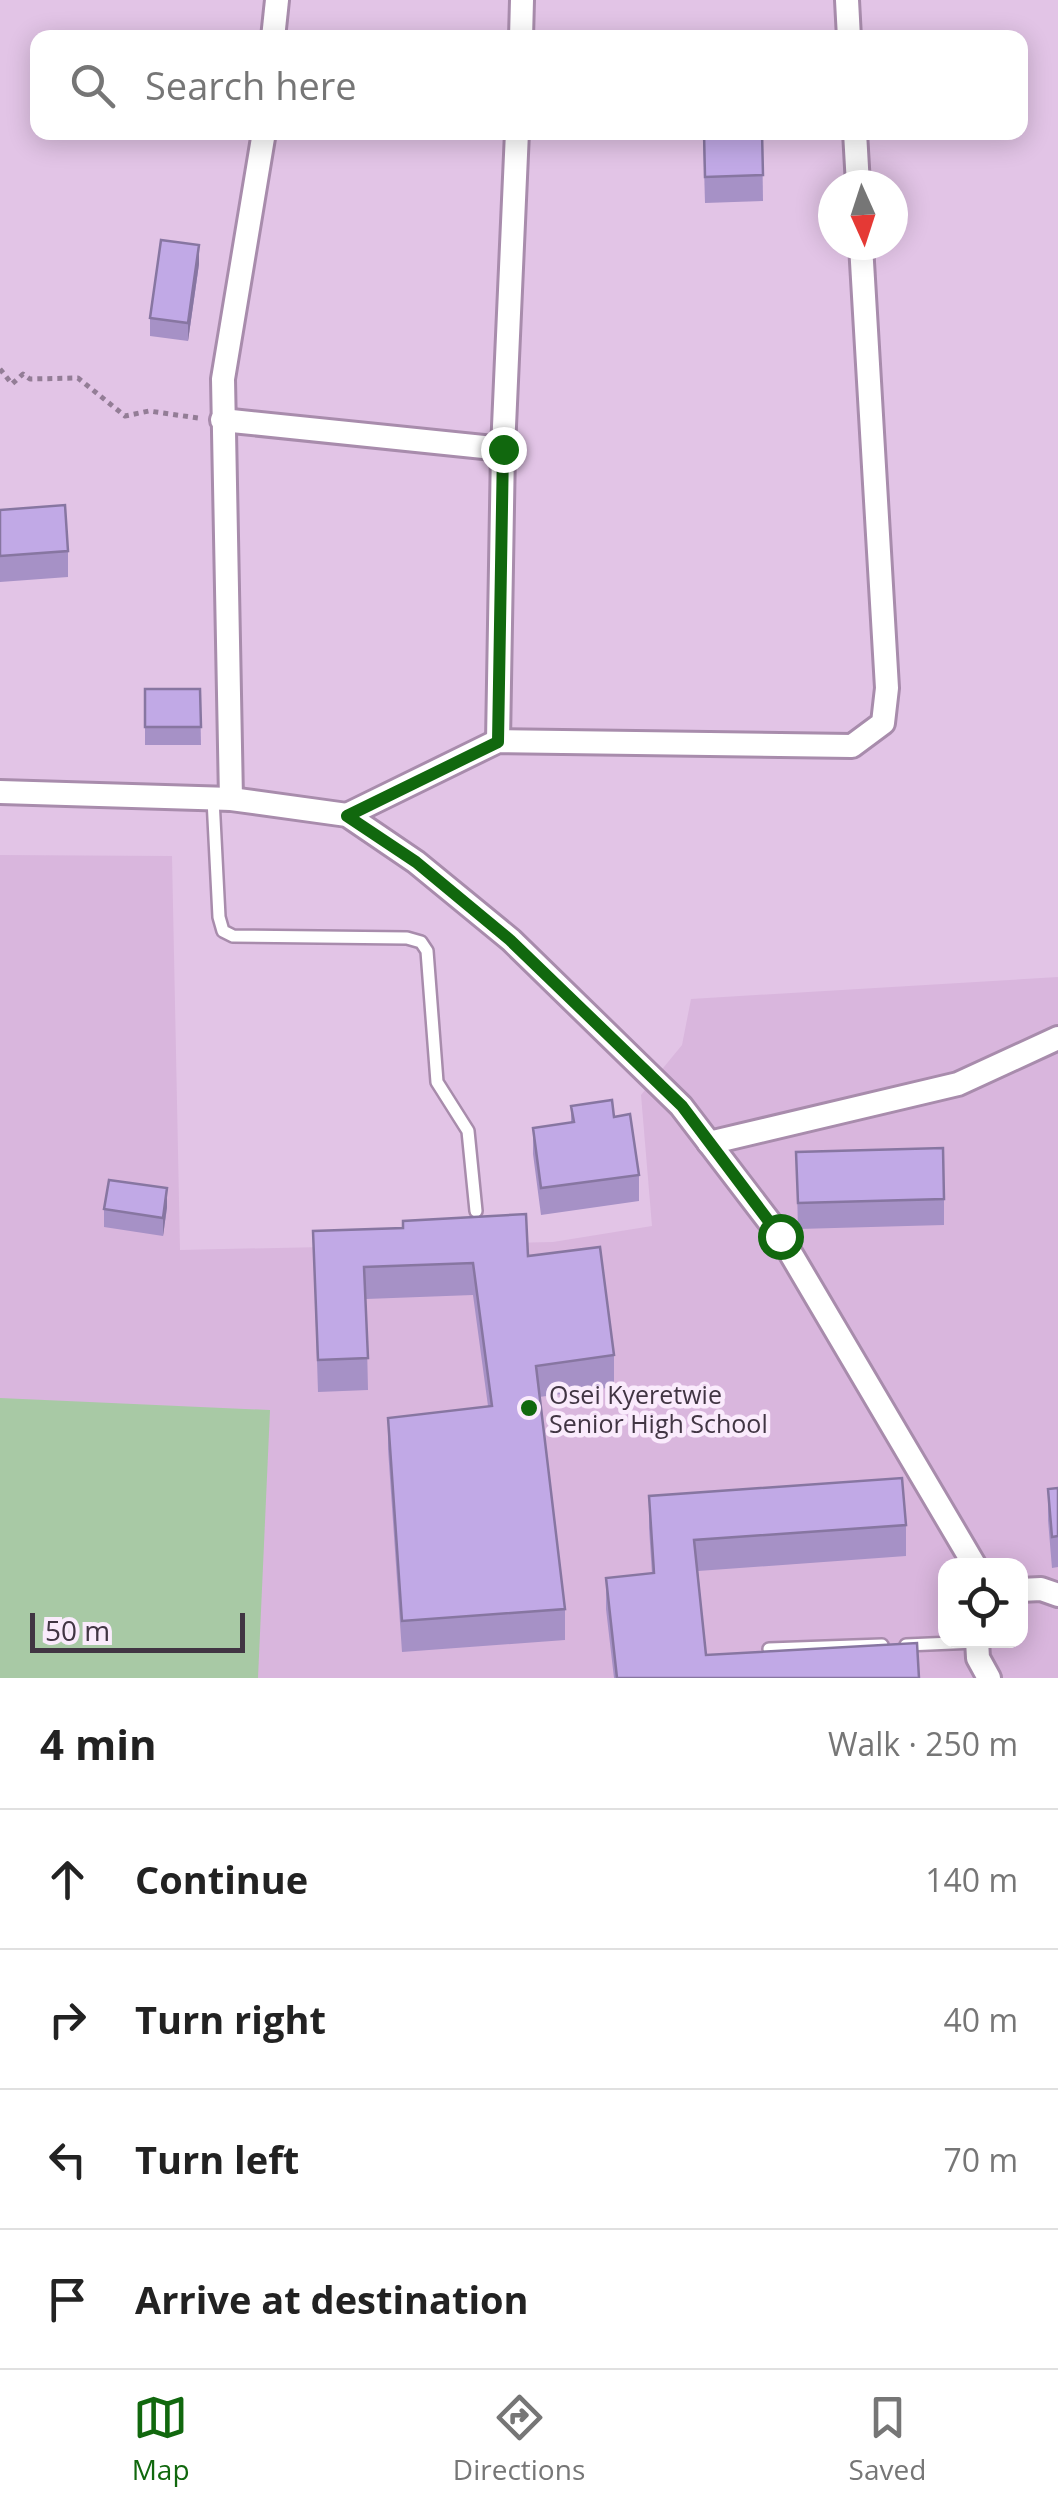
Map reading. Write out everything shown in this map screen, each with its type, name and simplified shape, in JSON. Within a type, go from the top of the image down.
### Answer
[{"type":"street","points":[[274,30],[277,0]]},
{"type":"street","points":[[521,30],[522,0]]},
{"type":"street","points":[[847,0],[849,30]]},
{"type":"street","points":[[222,799],[216,420],[263,140]]},
{"type":"street","points":[[498,742],[503,449],[517,140]]},
{"type":"street","points":[[855,140],[857,170]]},
{"type":"street","points":[[347,816],[498,742],[852,746],[883,723],[887,688],[862,260]]},
{"type":"street","points":[[216,420],[503,449]]},
{"type":"street","points":[[0,792],[222,799],[347,816],[416,862],[510,940],[682,1106],[780,1236],[971,1558]]},
{"type":"street","points":[[709,1143],[958,1084],[1058,1038]]},
{"type":"street","points":[[1028,1590],[1042,1589],[1058,1595]]},
{"type":"street","points":[[977,1648],[989,1678]]},
{"type":"lane","points":[[222,799],[219,917],[223,931],[232,936],[407,938],[421,942],[428,951],[437,1082],[468,1131],[476,1212]]},
{"type":"lane","points":[[769,1648],[938,1643]]},
{"type":"path","points":[[0,369],[12,384],[23,374],[30,379],[78,378],[125,416],[149,411],[216,420]]},
{"type":"shaded area","name":"Osei Kyeretwie Senior High School","points":[[0,855],[172,856],[180,1250],[553,1242],[652,1226],[641,1095],[682,1045],[691,999],[1058,977],[1058,1678],[0,1678]]},
{"type":"green space","points":[[0,1398],[270,1410],[258,1678],[0,1678]]},
{"type":"building","points":[[704,140],[762,140],[763,175],[705,177]]},
{"type":"building","points":[[161,240],[199,245],[188,323],[150,318]]},
{"type":"building","points":[[65,505],[68,551],[0,556],[0,510]]},
{"type":"building","points":[[145,689],[200,689],[201,727],[145,727]]},
{"type":"building","points":[[612,1100],[614,1117],[630,1114],[639,1175],[541,1188],[533,1128],[574,1122],[571,1106]]},
{"type":"building","points":[[943,1148],[944,1199],[798,1203],[796,1152]]},
{"type":"building","points":[[109,1180],[167,1188],[163,1218],[104,1209]]},
{"type":"building","points":[[526,1214],[528,1256],[600,1247],[614,1355],[536,1366],[565,1609],[402,1621],[388,1418],[492,1406],[473,1263],[364,1267],[368,1358],[318,1360],[313,1231],[403,1228],[403,1221]]},
{"type":"building","points":[[902,1478],[906,1525],[694,1540],[706,1655],[917,1643],[919,1678],[617,1678],[606,1578],[654,1573],[649,1496]]},
{"type":"building","points":[[1058,1488],[1058,1536],[1052,1537],[1048,1489]]},
{"type":"place","name":"Osei Kyeretwie Senior High School","points":[[529,1408]]},
{"type":"route","points":[[503,449],[498,742],[347,816],[416,862],[510,940],[682,1106],[780,1236]]}]
